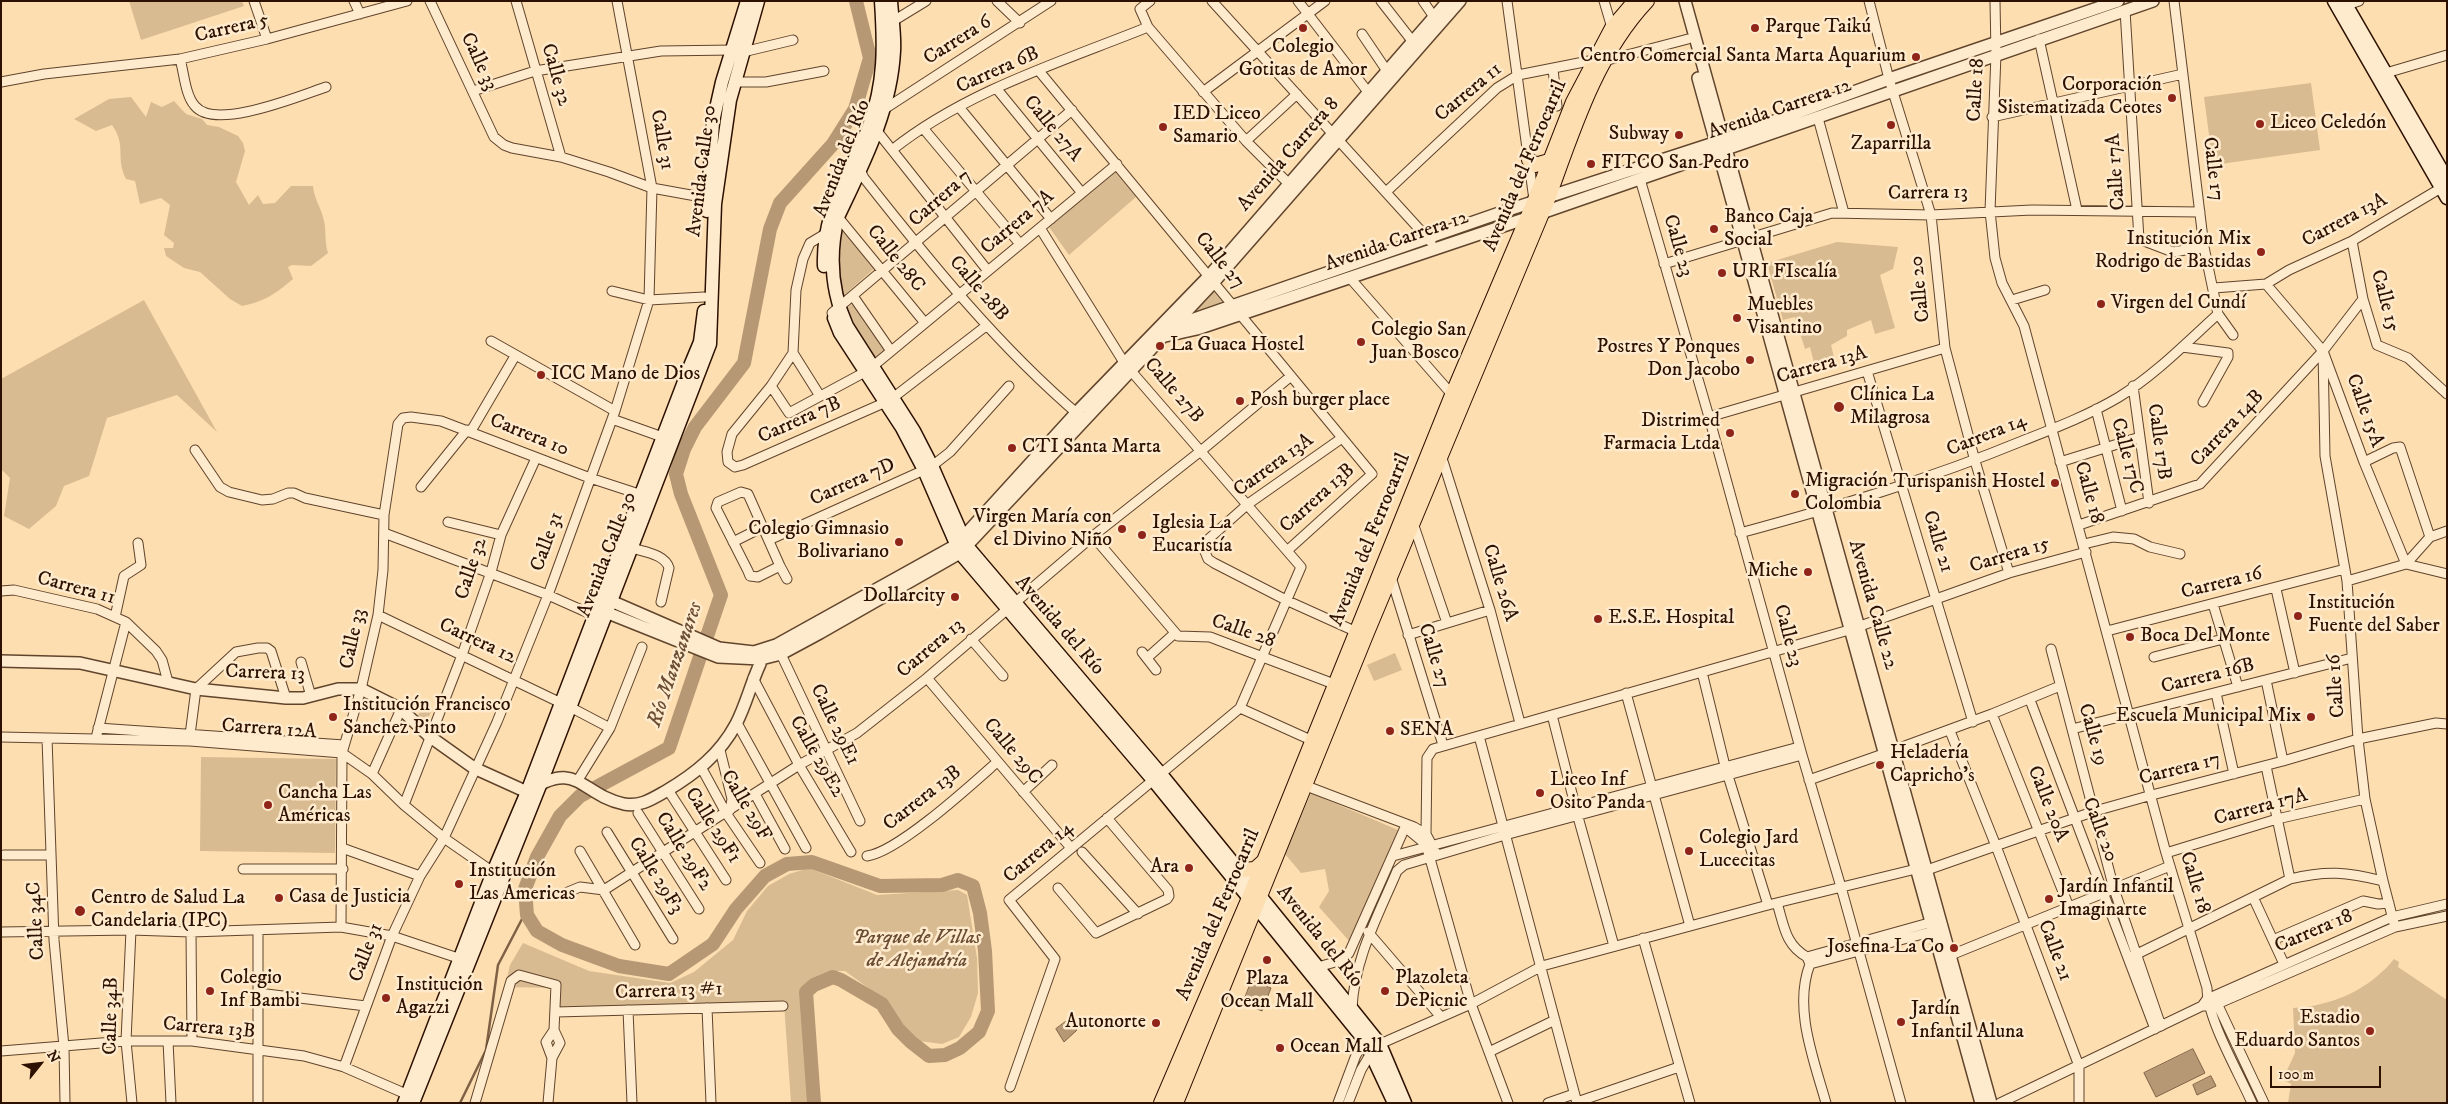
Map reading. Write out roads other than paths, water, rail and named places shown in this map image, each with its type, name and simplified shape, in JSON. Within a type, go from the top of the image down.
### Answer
[{"type":"main road","name":"Avenida Calle 30","points":[[464,961],[493,872],[565,705],[642,494],[710,344],[715,204],[726,125],[735,82],[738,51],[748,1]]},
{"type":"main road","name":"Avenida Calle 30","points":[[602,607],[632,548],[700,342],[704,298],[707,198],[713,122],[722,82],[738,51],[758,1]]},
{"type":"main road","name":"Avenida del Río","points":[[835,311],[832,260],[838,217],[878,131],[891,79],[894,50],[881,1]]},
{"type":"main road","name":"Avenida del Río","points":[[891,1],[882,76],[875,108],[836,195],[825,234],[824,264],[835,311],[847,326],[869,369],[890,400],[928,468],[961,546],[1157,777],[1240,870],[1255,897],[1318,967],[1352,1009],[1405,1103]]},
{"type":"main road","name":"Avenida del Ferrocarril","points":[[1162,1103],[1255,897],[1264,861],[1301,784],[1313,741],[1334,684],[1391,576],[1413,523],[1441,455],[1457,399],[1527,218],[1548,199],[1612,28],[1635,1]]},
{"type":"main road","name":"Avenida del Ferrocarril","points":[[1176,1103],[1255,897],[1361,633],[1538,207],[1549,161],[1572,102],[1599,60],[1647,1]]},
{"type":"main road","points":[[2334,1],[2445,188]]},
{"type":"main road","points":[[2350,3],[2445,188]]},
{"type":"main road","points":[[1529,160],[1536,165],[1549,161]]},
{"type":"main road","name":"Avenida Calle 30","points":[[408,1100],[464,961],[540,783],[565,705]]},
{"type":"main road","name":"Avenida del Río","points":[[1157,777],[1255,897],[1364,1041],[1375,1049],[1394,1103]]},
{"type":"main road","points":[[1240,870],[1255,869],[1264,861]]},
{"type":"street","points":[[254,1],[267,39]]},
{"type":"street","points":[[354,1],[360,14]]},
{"type":"street","name":"Carrera 5","points":[[1,82],[44,74],[180,59],[267,39],[407,1]]},
{"type":"street","name":"Calle 33","points":[[430,1],[494,137],[504,145],[512,148],[561,157]]},
{"type":"street","name":"Calle 32","points":[[516,1],[561,157]]},
{"type":"street","name":"Calle 31","points":[[344,1066],[392,936],[420,876],[444,838],[474,768],[497,722],[548,595],[614,415],[649,300],[652,188],[617,1]]},
{"type":"street","points":[[887,24],[926,1]]},
{"type":"street","points":[[997,1],[1020,23]]},
{"type":"street","name":"Carrera 6","points":[[883,110],[1020,23],[1051,1]]},
{"type":"street","points":[[1150,1],[1140,9],[1148,27],[1246,141],[1292,187]]},
{"type":"street","points":[[1212,1],[1437,247]]},
{"type":"street","points":[[1298,1],[1368,92]]},
{"type":"street","points":[[1203,92],[1257,50],[1309,15],[1325,1]]},
{"type":"street","points":[[1381,1],[1413,42]]},
{"type":"street","points":[[1423,1],[1434,17]]},
{"type":"street","name":"Avenida Carrera 8","points":[[1335,137],[1368,92],[1448,1]]},
{"type":"street","name":"Avenida Carrera 8","points":[[761,655],[778,650],[961,546],[1080,416],[1158,337],[1335,137],[1460,1]]},
{"type":"street","points":[[1508,1],[1529,160],[1538,207]]},
{"type":"street","points":[[1604,1],[1612,28]]},
{"type":"street","name":"Avenida Calle 22","points":[[1677,1],[1720,146],[1821,512],[1890,752],[1937,926],[1981,1103]]},
{"type":"street","name":"Avenida Calle 22","points":[[1685,1],[1720,146]]},
{"type":"street","name":"Calle 20","points":[[1868,1],[1891,85],[1931,215],[1945,348],[1975,461],[2009,573]]},
{"type":"street","name":"Calle 18","points":[[1995,1],[1996,49],[1990,211],[1997,270],[2024,326],[2152,795],[2166,853],[2210,1002],[2252,1103]]},
{"type":"street","name":"Avenida Carrera 12","points":[[1158,337],[1197,328],[1236,310],[1428,238],[1640,179],[1720,146],[1996,49],[2091,5],[2121,6],[2153,1]]},
{"type":"street","name":"Calle 17","points":[[2174,1],[2204,246],[2218,314],[2233,335]]},
{"type":"street","name":"Avenida Carrera 12","points":[[1996,49],[2040,39],[2121,6]]},
{"type":"street","name":"Calle 17A","points":[[2121,6],[2140,240],[2173,252],[2204,246]]},
{"type":"street","name":"Carrera 6B","points":[[892,150],[923,128],[996,88],[1148,27]]},
{"type":"street","points":[[1362,34],[1388,71]]},
{"type":"street","name":"Carrera 11","points":[[1386,192],[1497,88],[1518,75],[1599,60],[1688,39]]},
{"type":"street","points":[[2040,39],[2077,210]]},
{"type":"street","points":[[473,91],[535,71],[628,56],[661,51],[738,51],[793,40]]},
{"type":"street","points":[[2386,73],[2447,55]]},
{"type":"street","name":"Carrera 5","points":[[180,59],[191,100],[201,111],[221,116],[243,112],[326,88]]},
{"type":"street","points":[[1554,69],[1557,106]]},
{"type":"street","name":"Calle 27","points":[[1039,70],[1372,474]]},
{"type":"street","points":[[735,82],[766,82],[824,71]]},
{"type":"street","points":[[1992,117],[2128,88],[2183,74]]},
{"type":"street","name":"Avenida Carrera 12","points":[[1548,199],[1818,118],[1891,85]]},
{"type":"street","name":"Calle 27A","points":[[996,88],[1082,193]]},
{"type":"street","points":[[1246,141],[1297,94]]},
{"type":"street","points":[[959,107],[1051,219]]},
{"type":"street","name":"Carrera 7","points":[[835,311],[1072,110]]},
{"type":"street","points":[[1818,118],[1844,213]]},
{"type":"street","points":[[923,128],[1020,244]]},
{"type":"street","points":[[878,131],[944,219],[988,271]]},
{"type":"street","points":[[561,157],[652,188],[707,198]]},
{"type":"street","name":"Carrera 7A","points":[[772,386],[786,410],[790,413],[869,369],[1116,164]]},
{"type":"street","name":"Calle 28B","points":[[860,170],[958,296],[1030,371],[1080,416]]},
{"type":"street","name":"Calle 23","points":[[1640,179],[1709,417],[1800,751],[1841,887],[1901,1103]]},
{"type":"street","name":"Carrera 13A","points":[[2266,284],[2289,270],[2352,241],[2445,188]]},
{"type":"street","name":"Carrera 13","points":[[1664,264],[1832,213],[1931,215],[1990,211],[2077,210],[2200,212]]},
{"type":"street","name":"Calle 28C","points":[[838,217],[925,323]]},
{"type":"street","name":"Avenida Carrera 12","points":[[1158,337],[1170,328],[1350,278],[1527,218]]},
{"type":"street","name":"Calle 27B","points":[[1040,228],[1128,366],[1300,564],[1300,572],[1288,601]]},
{"type":"street","points":[[772,386],[793,353],[796,290],[803,259],[810,243],[825,234]]},
{"type":"street","name":"Calle 15","points":[[2352,241],[2363,299],[2378,346],[2408,358],[2447,394]]},
{"type":"street","points":[[1350,278],[1457,399]]},
{"type":"street","name":"Avenida Carrera 8","points":[[1170,328],[1211,279]]},
{"type":"street","points":[[2214,288],[2266,284]]},
{"type":"street","name":"Calle 15A","points":[[2266,284],[2323,351],[2364,462],[2406,564]]},
{"type":"street","points":[[2012,300],[2045,290]]},
{"type":"street","points":[[612,291],[649,300],[704,298]]},
{"type":"street","points":[[852,296],[891,351]]},
{"type":"street","name":"Carrera 14B","points":[[2079,525],[2200,484],[2323,351],[2363,299]]},
{"type":"street","name":"Carrera 14","points":[[1740,532],[1821,512],[1902,487],[1975,461],[2096,409],[2133,386],[2218,314]]},
{"type":"street","name":"Carrera 7B","points":[[772,386],[732,434],[727,452],[728,462],[735,466],[743,465],[890,400],[986,326]]},
{"type":"street","points":[[491,341],[614,415],[668,439]]},
{"type":"street","points":[[2182,346],[2228,353],[2228,357],[2203,402]]},
{"type":"street","name":"Carrera 13A","points":[[1709,417],[1945,348]]},
{"type":"street","name":"Calle 16","points":[[2323,351],[2325,456],[2347,581],[2358,738],[2366,799],[2382,881],[2395,927]]},
{"type":"street","points":[[793,353],[820,396]]},
{"type":"street","points":[[421,487],[469,431],[515,356]]},
{"type":"street","name":"Calle 21","points":[[1868,371],[1973,722]]},
{"type":"street","name":"Carrera 13","points":[[735,801],[755,794],[799,765],[857,733],[927,678],[1010,605],[1093,536],[1202,450],[1291,376]]},
{"type":"street","name":"Carrera 7D","points":[[769,540],[928,468],[950,452],[1009,386]]},
{"type":"street","name":"Calle 17B","points":[[2133,386],[2148,502]]},
{"type":"street","name":"Calle 17C","points":[[2096,409],[2122,511]]},
{"type":"street","name":"Carrera 10","points":[[403,418],[411,416],[441,421],[590,478],[642,494]]},
{"type":"street","name":"Calle 33","points":[[341,927],[343,749],[361,689],[378,615],[383,570],[384,515],[398,424],[403,418]]},
{"type":"street","points":[[2060,462],[2140,437]]},
{"type":"street","name":"Carrera 13A","points":[[1288,601],[1214,563],[1204,552],[1204,543],[1248,504],[1342,438]]},
{"type":"street","points":[[2364,462],[2393,448],[2400,447],[2430,537]]},
{"type":"street","points":[[195,450],[220,487],[229,492],[262,500],[294,493],[305,498],[384,515]]},
{"type":"street","name":"Calle 26A","points":[[1441,455],[1490,610],[1520,723]]},
{"type":"street","name":"Calle 32","points":[[404,805],[462,655],[491,572],[501,535],[536,458]]},
{"type":"street","name":"Carrera 13B","points":[[1288,550],[1372,474]]},
{"type":"street","points":[[780,566],[758,577],[750,576],[716,508],[718,502],[745,492],[764,527],[787,579]]},
{"type":"street","points":[[448,522],[501,535]]},
{"type":"street","points":[[1413,523],[1447,623]]},
{"type":"street","points":[[732,542],[764,527]]},
{"type":"street","points":[[2406,564],[2430,537],[2447,531]]},
{"type":"street","points":[[384,533],[548,595],[602,607],[718,652],[761,655],[737,723],[720,750],[702,767],[668,790],[645,803],[634,805],[608,798],[580,781],[556,777],[540,783],[527,792]]},
{"type":"street","points":[[1093,536],[1175,633],[1144,655],[1156,670]]},
{"type":"street","name":"Carrera 15","points":[[1443,745],[1854,629],[2113,537],[2134,539],[2150,547],[2180,554]]},
{"type":"street","points":[[115,617],[124,576],[141,565],[138,543]]},
{"type":"street","points":[[632,548],[662,558],[668,563],[669,568],[661,602]]},
{"type":"street","points":[[2347,581],[2406,564],[2447,574]]},
{"type":"street","name":"Carrera 16","points":[[2107,631],[2276,589],[2345,569]]},
{"type":"street","name":"Calle 27","points":[[1391,576],[1443,745]]},
{"type":"street","points":[[2276,589],[2295,673]]},
{"type":"street","name":"Carrera 11","points":[[1,591],[14,590],[79,605],[126,622],[156,651],[162,660],[168,682]]},
{"type":"street","points":[[1313,741],[1240,708],[1288,601],[1361,633]]},
{"type":"street","points":[[2213,604],[2238,687]]},
{"type":"street","points":[[1408,635],[1490,610]]},
{"type":"street","name":"Carrera 12","points":[[378,615],[610,728]]},
{"type":"street","points":[[95,739],[126,622]]},
{"type":"street","name":"Calle 28","points":[[1175,633],[1178,636],[1210,637],[1334,684]]},
{"type":"street","points":[[971,639],[1003,676]]},
{"type":"street","points":[[2154,658],[2223,639]]},
{"type":"street","points":[[580,781],[610,728],[642,647]]},
{"type":"street","points":[[190,735],[196,689],[236,652],[258,648],[267,648],[271,651],[286,698]]},
{"type":"street","name":"Calle 19","points":[[2051,649],[2114,889]]},
{"type":"street","name":"Calle 29E1","points":[[778,650],[828,750],[860,820]]},
{"type":"street","name":"Carrera 16B","points":[[2072,728],[2352,658]]},
{"type":"street","name":"Carrera 13","points":[[1,661],[80,663],[196,689],[286,698],[311,696],[338,688],[361,689],[401,709],[430,736],[474,768],[527,792]]},
{"type":"street","points":[[301,662],[311,696]]},
{"type":"street","points":[[1702,672],[1727,770],[1772,904],[1789,942],[1796,951],[1808,960]]},
{"type":"street","name":"Calle 29E2","points":[[753,678],[799,765],[851,852]]},
{"type":"street","name":"Calle 29C","points":[[927,678],[1071,848]]},
{"type":"street","points":[[2266,680],[2283,761]]},
{"type":"street","points":[[1810,780],[1973,722],[2060,686]]},
{"type":"street","points":[[1626,693],[1690,926]]},
{"type":"street","points":[[2216,693],[2234,774]]},
{"type":"street","name":"Calle 20","points":[[2030,700],[2128,958],[2158,1027]]},
{"type":"street","name":"Carrera 14","points":[[1010,1087],[1055,959],[1009,900],[1240,708]]},
{"type":"street","points":[[372,774],[401,709]]},
{"type":"street","name":"Calle 20A","points":[[1992,714],[2069,907]]},
{"type":"street","points":[[1552,715],[1614,946]]},
{"type":"street","points":[[737,723],[806,848]]},
{"type":"street","name":"Carrera 17","points":[[1375,1049],[1441,1016],[1471,1004],[1542,966],[1772,904],[1921,869],[2040,832],[2095,812],[2152,795],[2266,766],[2358,738],[2436,723],[2447,724]]},
{"type":"street","points":[[98,728],[343,749]]},
{"type":"street","name":"Calle 21","points":[[1950,730],[2079,1066],[2079,1103]]},
{"type":"street","points":[[1479,736],[1542,966],[1576,1100]]},
{"type":"street","name":"Carrera 12A","points":[[1,737],[190,741],[343,749],[404,805],[444,838],[493,872]]},
{"type":"street","name":"Calle 34C","points":[[47,738],[53,930],[64,1047],[65,1103]]},
{"type":"street","points":[[1443,745],[1433,749],[1427,758],[1426,834],[1471,1004],[1508,1103]]},
{"type":"street","points":[[563,894],[580,887],[604,890],[728,812],[735,801],[720,750]]},
{"type":"street","points":[[1393,856],[1431,851],[1800,751]]},
{"type":"street","name":"Carrera 13B","points":[[867,856],[887,850],[950,802],[997,762]]},
{"type":"street","points":[[1023,792],[1052,765]]},
{"type":"street","points":[[2266,766],[2290,879]]},
{"type":"street","name":"Calle 29F","points":[[702,767],[760,863]]},
{"type":"street","points":[[1301,784],[1426,834]]},
{"type":"street","name":"Calle 29F1","points":[[668,790],[726,880]]},
{"type":"street","points":[[755,794],[785,849]]},
{"type":"street","name":"Carrera 17A","points":[[2166,853],[2277,819],[2366,799]]},
{"type":"street","name":"Calle 29F2","points":[[638,813],[699,909]]},
{"type":"street","points":[[1058,888],[1096,933],[1167,899],[1169,896],[1168,890],[1107,818]]},
{"type":"street","points":[[1406,826],[1431,851]]},
{"type":"street","points":[[1318,967],[1342,960],[1347,956],[1362,928],[1406,826]]},
{"type":"street","name":"Calle 29F3","points":[[607,832],[673,940]]},
{"type":"street","points":[[342,848],[420,876]]},
{"type":"street","points":[[580,851],[635,945]]},
{"type":"street","points":[[1352,1009],[1353,987],[1359,962],[1397,872],[1404,865],[1431,851]]},
{"type":"street","points":[[1082,852],[1138,914]]},
{"type":"street","points":[[4,855],[51,854]]},
{"type":"street","points":[[1951,955],[2170,866]]},
{"type":"street","points":[[243,869],[343,869]]},
{"type":"street","points":[[2128,958],[2290,879],[2317,872],[2356,874],[2382,881]]},
{"type":"street","name":"Calle 20","points":[[2114,889],[2138,954],[2158,1027]]},
{"type":"street","points":[[2253,897],[2284,964]]},
{"type":"street","points":[[2273,940],[2363,901],[2378,904],[2388,903]]},
{"type":"street","name":"Carrera 18","points":[[2000,1103],[2210,1002],[2284,964],[2392,917],[2447,904]]},
{"type":"street","name":"Carrera 18","points":[[2210,1002],[2395,927],[2447,916]]},
{"type":"street","points":[[1808,960],[1937,926]]},
{"type":"street","name":"Avenida Calle 22","points":[[1937,926],[1951,955],[1991,1103]]},
{"type":"street","points":[[1,932],[132,930],[191,932],[341,927],[392,936],[464,961]]},
{"type":"street","points":[[1362,928],[1371,934],[1441,1016]]},
{"type":"street","name":"Calle 34B","points":[[132,930],[126,1041],[132,1103]]},
{"type":"street","points":[[258,931],[258,1103]]},
{"type":"street","points":[[191,932],[192,1041]]},
{"type":"street","points":[[1643,938],[1690,1103]]},
{"type":"street","points":[[1808,960],[1804,1025],[1826,1103]]},
{"type":"street","points":[[475,1103],[513,977],[519,975],[554,983],[556,1012],[554,1030],[546,1042],[552,1058]]},
{"type":"street","points":[[258,993],[366,1006]]},
{"type":"street","name":"Calle 18","points":[[2210,1002],[2264,1103]]},
{"type":"street","name":"Carrera 13 #1","points":[[556,1012],[783,1006]]},
{"type":"street","points":[[707,1008],[711,1103]]},
{"type":"street","points":[[628,1010],[632,1103]]},
{"type":"street","points":[[1489,1052],[1555,1020]]},
{"type":"street","points":[[548,1103],[552,1058],[560,1043],[554,1030]]},
{"type":"street","name":"Carrera 13B","points":[[1,1051],[126,1041],[192,1041],[304,1056],[344,1066],[408,1100]]},
{"type":"street","points":[[1338,1103],[1356,1055],[1364,1041]]},
{"type":"street","points":[[168,1042],[171,1103]]},
{"type":"street","points":[[1348,1103],[1361,1070],[1375,1049]]},
{"type":"street","points":[[1548,1103],[1576,1100],[1679,1067]]},
{"type":"waterway","name":"Río Manzanares","points":[[814,1103],[806,992],[814,985],[833,977],[882,1004],[898,1029],[929,1056],[945,1055],[960,1048],[979,1032],[988,1011],[985,951],[980,913],[973,886],[958,880],[942,885],[880,886],[812,862],[787,864],[765,876],[736,909],[713,944],[669,974],[619,966],[562,945],[537,931],[527,915],[525,889],[537,857],[560,816],[580,796],[669,748],[721,595],[681,494],[676,474],[684,449],[695,427],[744,363],[770,229],[780,203],[833,144],[855,109],[870,58],[856,1]]},
{"type":"waterway","points":[[460,1103],[486,1050],[498,965],[522,919],[527,915]]},
{"type":"place","name":"Colegio Gotitas de Amor","points":[[1303,28]]},
{"type":"place","name":"Parque Taikú","points":[[1755,28]]},
{"type":"place","name":"Centro Comercial Santa Marta Aquarium","points":[[1916,57]]},
{"type":"place","name":"Corporación Sistematizada Ceotes","points":[[2172,98]]},
{"type":"place","name":"Liceo Celedón","points":[[2260,124]]},
{"type":"place","name":"Zaparrilla","points":[[1891,125]]},
{"type":"place","name":"IED Liceo Samario","points":[[1163,127]]},
{"type":"place","name":"Subway","points":[[1679,135]]},
{"type":"place","name":"FITCO San Pedro","points":[[1591,164]]},
{"type":"place","name":"Banco Caja Social","points":[[1714,229]]},
{"type":"place","name":"Institución Mix Rodrigo de Bastidas","points":[[2261,252]]},
{"type":"place","name":"URI FIscalía","points":[[1722,273]]},
{"type":"place","name":"Virgen del Cundí","points":[[2101,304]]},
{"type":"place","name":"Muebles Visantino","points":[[1737,318]]},
{"type":"place","name":"Colegio San Juan Bosco","points":[[1361,342]]},
{"type":"place","name":"La Guaca Hostel","points":[[1160,346]]},
{"type":"place","name":"Postres Y Ponques Don Jacobo","points":[[1750,360]]},
{"type":"place","name":"ICC Mano de Dios","points":[[541,375]]},
{"type":"place","name":"Posh burger place","points":[[1240,401]]},
{"type":"place","name":"Clínica La Milagrosa","points":[[1839,407]]},
{"type":"place","name":"Distrimed Farmacia Ltda","points":[[1730,433]]},
{"type":"place","name":"CTI Santa Marta","points":[[1012,448]]},
{"type":"place","name":"Turispanish Hostel","points":[[2055,483]]},
{"type":"place","name":"Migración Colombia","points":[[1795,494]]},
{"type":"place","name":"Virgen María con el Divino Niño","points":[[1122,529]]},
{"type":"place","name":"Iglesia La Eucaristía","points":[[1142,535]]},
{"type":"place","name":"Colegio Gimnasio Bolivariano","points":[[899,542]]},
{"type":"place","name":"Miche","points":[[1808,572]]},
{"type":"place","name":"Dollarcity","points":[[955,597]]},
{"type":"place","name":"Institución Fuente del Saber","points":[[2298,616]]},
{"type":"place","name":"E.S.E. Hospital","points":[[1598,619]]},
{"type":"place","name":"Boca Del Monte","points":[[2130,637]]},
{"type":"place","name":"Institución Francisco Sanchez Pinto","points":[[333,717]]},
{"type":"place","name":"Escuela Municipal Mix","points":[[2311,717]]},
{"type":"place","name":"SENA","points":[[1390,731]]},
{"type":"place","name":"Heladería Capricho's","points":[[1880,765]]},
{"type":"place","name":"Liceo Inf Osito Panda","points":[[1540,793]]},
{"type":"place","name":"Cancha Las Américas","points":[[268,805]]},
{"type":"place","name":"Colegio Jard Lucecitas","points":[[1689,851]]},
{"type":"place","name":"Ara","points":[[1189,868]]},
{"type":"place","name":"Institución Las Americas","points":[[459,884]]},
{"type":"place","name":"Casa de Justicia","points":[[279,898]]},
{"type":"place","name":"Jardín Infantil Imaginarte","points":[[2049,899]]},
{"type":"place","name":"Centro de Salud La Candelaria (IPC)","points":[[80,911]]},
{"type":"place","name":"Josefina La Co","points":[[1954,948]]},
{"type":"place","name":"Plaza Ocean Mall","points":[[1267,960]]},
{"type":"place","name":"Colegio Inf Bambi","points":[[210,991]]},
{"type":"place","name":"Plazoleta DePicnic","points":[[1385,991]]},
{"type":"place","name":"Institución Agazzi","points":[[386,998]]},
{"type":"place","name":"Jardín Infantil Aluna","points":[[1901,1022]]},
{"type":"place","name":"Autonorte","points":[[1156,1023]]},
{"type":"place","name":"Estadio Eduardo Santos","points":[[2370,1031]]},
{"type":"place","name":"Ocean Mall","points":[[1280,1048]]},
{"type":"park label","name":"Parque de Villas de Alejandría","points":[[917,950]]}]
